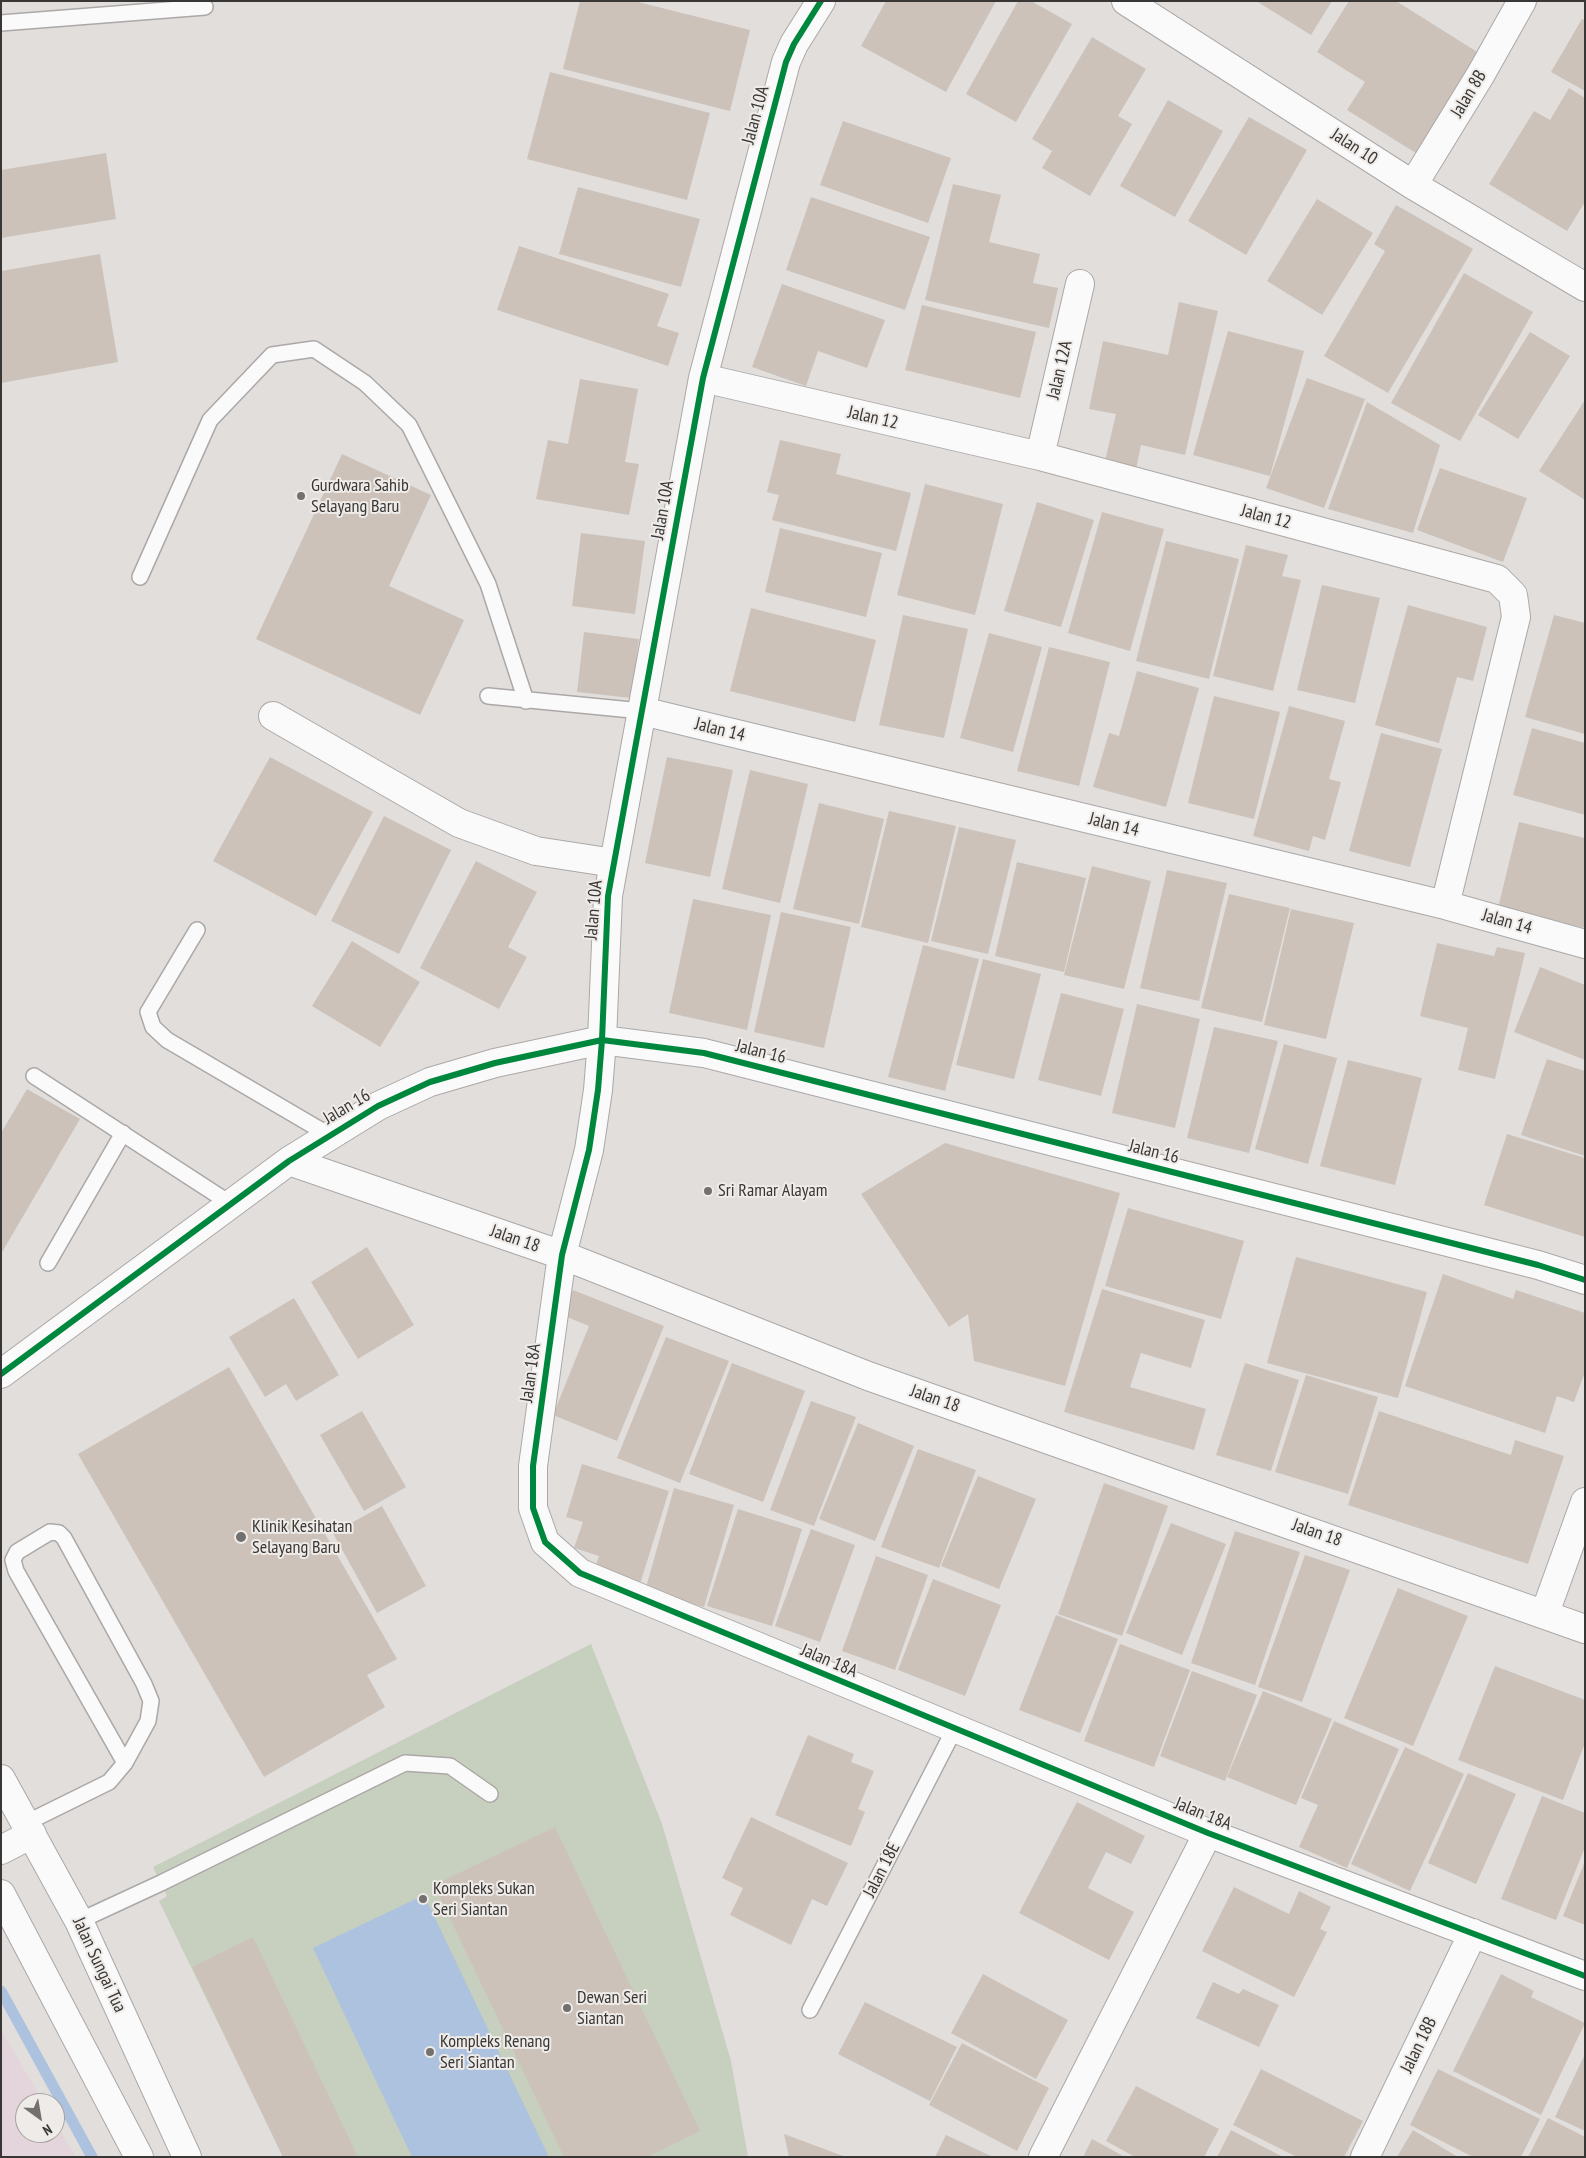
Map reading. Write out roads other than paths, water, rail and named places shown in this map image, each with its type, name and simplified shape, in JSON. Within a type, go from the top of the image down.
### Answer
[{"type":"street","name":"Jalan 10A","points":[[602,1040],[608,896],[703,378],[786,62],[794,44],[821,1]]},
{"type":"street","name":"Jalan 10","points":[[1126,1],[1413,185],[1585,287]]},
{"type":"street","name":"Jalan 8B","points":[[1413,185],[1481,74],[1522,1]]},
{"type":"street","name":"Jalan 12A","points":[[1040,456],[1080,284]]},
{"type":"street","name":"Jalan 12","points":[[703,378],[1040,456],[1497,579],[1513,595],[1516,617],[1445,904]]},
{"type":"street","name":"Jalan 14","points":[[642,712],[1445,904],[1585,944]]},
{"type":"street","points":[[273,716],[459,823],[536,851],[614,862]]},
{"type":"street","name":"Jalan 16","points":[[1,1374],[289,1161],[329,1134],[378,1106],[430,1082],[495,1063],[602,1040],[704,1053],[1538,1265],[1585,1280]]},
{"type":"street","name":"Jalan 18A","points":[[602,1040],[589,1150],[562,1255],[533,1466],[533,1508],[545,1542],[580,1573],[954,1730],[1208,1833],[1585,1976]]},
{"type":"street","name":"Jalan 18","points":[[289,1161],[562,1255],[868,1376],[1545,1613],[1585,1629]]},
{"type":"street","points":[[1545,1613],[1585,1502]]},
{"type":"street","name":"Jalan Sungai Tua","points":[[1,1779],[79,1921],[187,2157]]},
{"type":"street","points":[[1,1850],[29,1829]]},
{"type":"street","name":"Jalan 18A","points":[[1043,2157],[1208,1833]]},
{"type":"street","points":[[1,1894],[139,2157]]},
{"type":"street","name":"Jalan 18B","points":[[1365,2157],[1473,1933]]},
{"type":"lane","points":[[1,23],[205,7]]},
{"type":"lane","points":[[140,578],[210,420],[272,355],[314,349],[365,383],[409,424],[488,584],[526,701]]},
{"type":"lane","points":[[488,696],[642,712]]},
{"type":"lane","points":[[197,930],[148,1012],[153,1027],[167,1040],[329,1134]]},
{"type":"lane","points":[[34,1076],[231,1204]]},
{"type":"lane","points":[[48,1263],[123,1133]]},
{"type":"lane","points":[[29,1829],[109,1782],[125,1763],[148,1721],[151,1701],[144,1684],[64,1538],[59,1533],[50,1532],[17,1552],[13,1560],[16,1572],[125,1763]]},
{"type":"lane","name":"Jalan 18E","points":[[810,2010],[954,1730]]},
{"type":"lane","points":[[79,1921],[161,1883],[405,1763],[450,1766],[490,1794]]},
{"type":"water","name":"Kompleks Renang Seri Siantan","points":[[424,1895],[548,2155],[545,2157],[412,2157],[313,1948]]},
{"type":"waterway","points":[[1,1991],[92,2157]]},
{"type":"place","name":"Gurdwara Sahib Selayang Baru","points":[[301,496]]},
{"type":"place","name":"Sri Ramar Alayam","points":[[708,1191]]},
{"type":"place","name":"Klinik Kesihatan Selayang Baru","points":[[241,1537]]},
{"type":"place","name":"Kompleks Sukan Seri Siantan","points":[[423,1899]]},
{"type":"place","name":"Dewan Seri Siantan","points":[[567,2008]]},
{"type":"place","name":"Kompleks Renang Seri Siantan","points":[[430,2052]]}]
